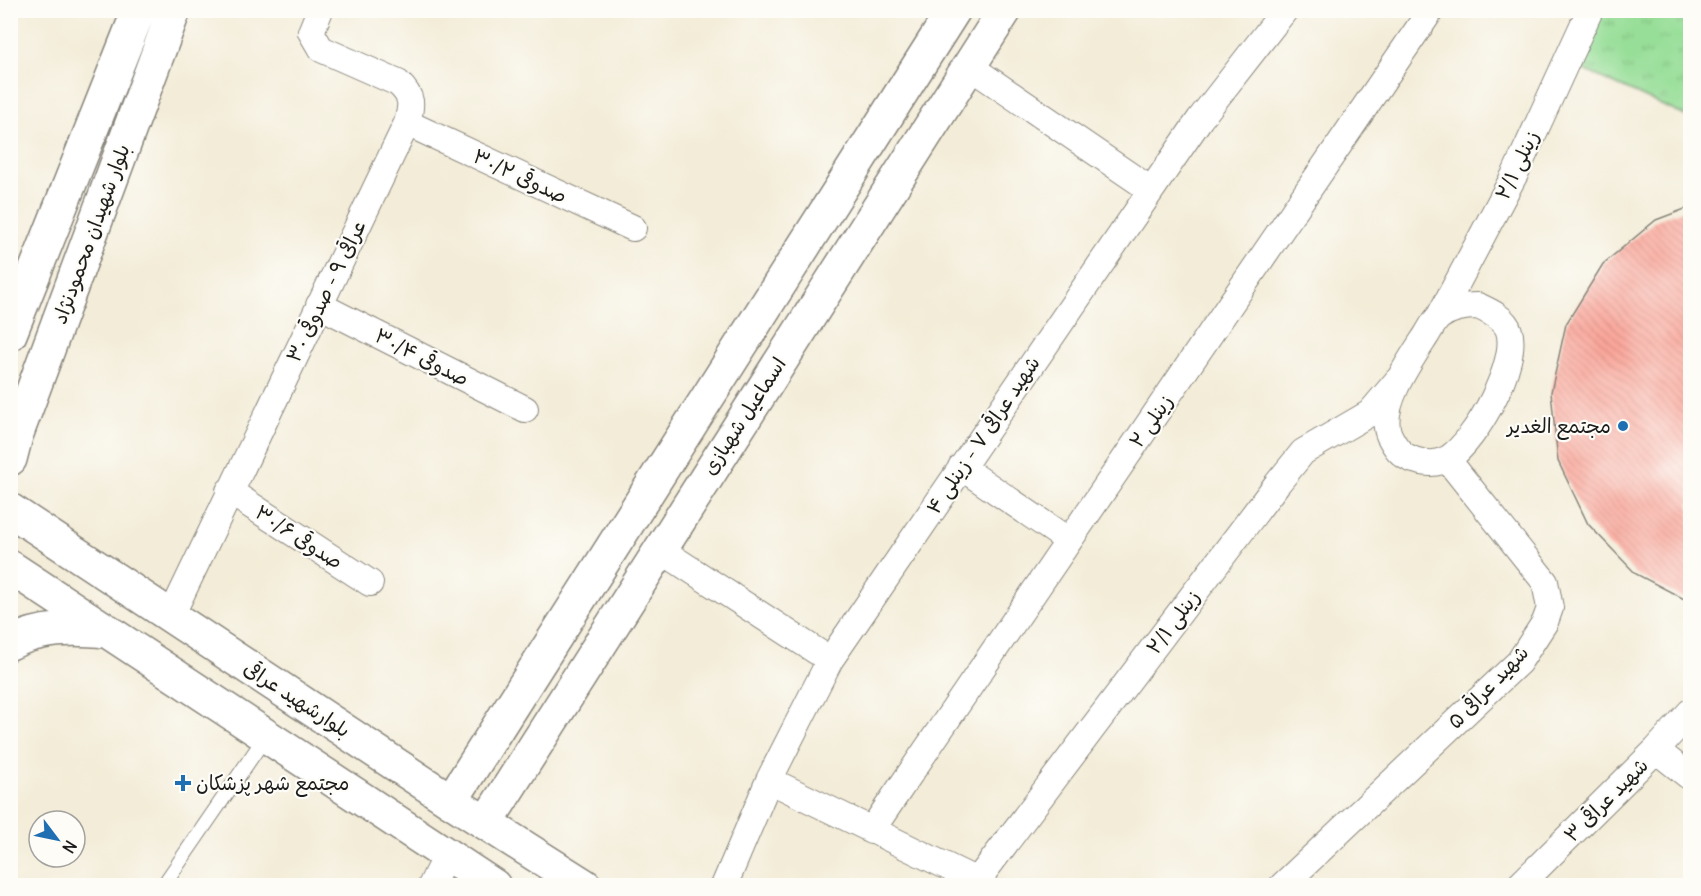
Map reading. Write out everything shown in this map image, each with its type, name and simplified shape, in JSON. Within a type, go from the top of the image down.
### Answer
[{"type":"main road","name":"بلوار شهیدان محمودنژاد","points":[[10,334],[139,10]]},
{"type":"main road","name":"بلوار شهیدان محمودنژاد","points":[[10,459],[16,436],[174,10]]},
{"type":"main road","name":"اسماعیل شهبازی","points":[[451,801],[954,10]]},
{"type":"main road","name":"اسماعیل شهبازی","points":[[486,824],[659,549],[1005,10]]},
{"type":"main road","name":"بلوارشهید عراقی","points":[[10,510],[486,824],[585,885]]},
{"type":"main road","points":[[10,567],[494,885]]},
{"type":"main road","points":[[10,643],[27,634],[68,628],[108,631]]},
{"type":"street","name":"عراقی ۹ - صدوقی ۳۰","points":[[171,615],[407,123],[412,102],[408,92],[398,83],[321,49],[311,32],[320,10]]},
{"type":"street","name":"شهید عراقی ۷ - زینلی ۴","points":[[724,885],[769,780],[830,660],[1200,119],[1285,10]]},
{"type":"street","name":"زینلی ۲","points":[[871,831],[1431,10]]},
{"type":"street","name":"زینلی ۲/۱","points":[[981,883],[1303,452],[1370,413],[1398,380],[1439,317],[1515,174],[1590,10]]},
{"type":"street","points":[[969,66],[1151,190]]},
{"type":"street","name":"صدوقی ۳۰/۲","points":[[407,123],[633,228]]},
{"type":"street","name":"صدوقی ۳۰/۴","points":[[319,305],[525,409]]},
{"type":"street","points":[[1398,380],[1386,429],[1395,448],[1410,459],[1428,465],[1447,459],[1466,444],[1498,387],[1512,349],[1509,329],[1496,315],[1478,306],[1461,307],[1439,317]]},
{"type":"street","name":"شهید عراقی ۵","points":[[1282,885],[1519,662],[1545,622],[1550,608],[1545,582],[1447,459]]},
{"type":"street","points":[[962,467],[1069,541]]},
{"type":"street","name":"صدوقی ۳۰/۶","points":[[229,491],[370,583]]},
{"type":"street","points":[[659,549],[830,660]]},
{"type":"street","name":"شهید عراقی ۳","points":[[1519,885],[1656,750],[1690,712]]},
{"type":"street","points":[[1656,750],[1690,777]]},
{"type":"street","points":[[769,780],[981,883]]},
{"type":"street","points":[[431,885],[446,855]]},
{"type":"lane","points":[[163,885],[266,736]]},
{"type":"green space","points":[[1599,11],[1690,11],[1690,118],[1573,65]]},
{"type":"building","name":"مجتمع الغدیر","points":[[1690,207],[1690,602],[1636,574],[1588,524],[1558,461],[1551,392],[1566,324],[1603,264],[1656,220]]},
{"type":"place","name":"مجتمع الغدیر","points":[[1623,426]]},
{"type":"place","name":"مجتمع شهر پزشکان","points":[[183,783]]}]
